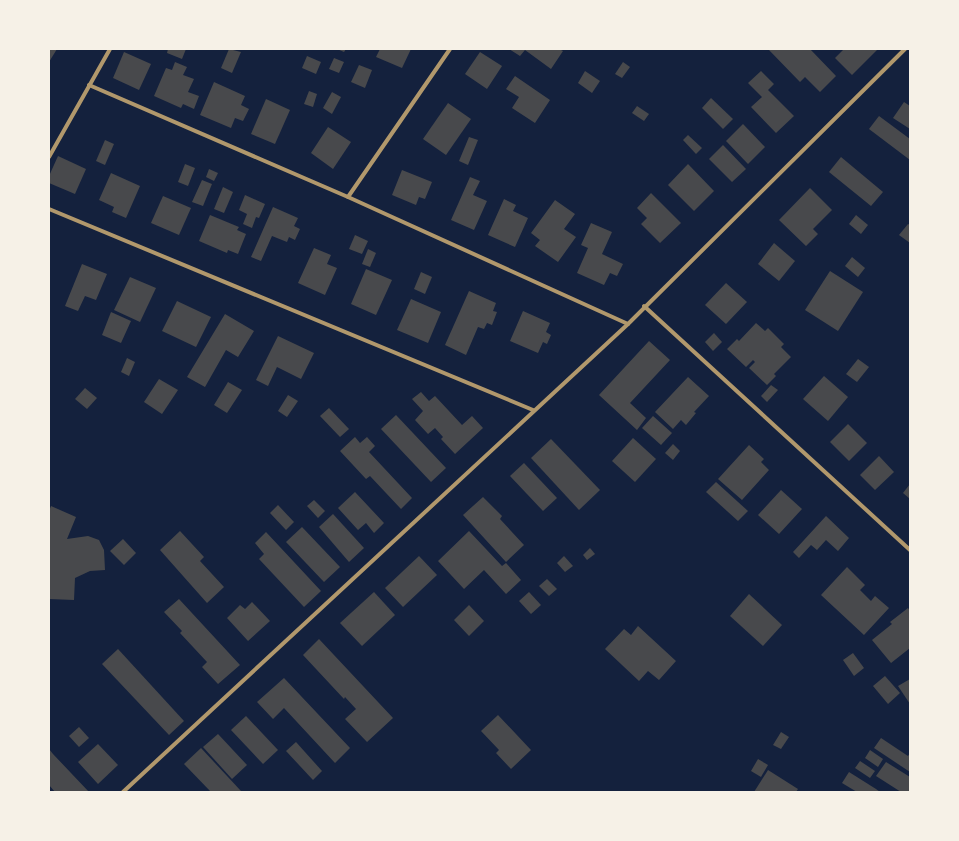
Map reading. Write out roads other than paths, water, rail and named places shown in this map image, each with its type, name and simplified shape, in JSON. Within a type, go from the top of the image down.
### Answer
[{"type":"street","points":[[49,157],[110,49]]},
{"type":"street","points":[[348,197],[450,49]]},
{"type":"street","points":[[122,792],[533,410],[628,324],[644,306],[905,49]]},
{"type":"street","points":[[89,85],[348,197],[628,324]]},
{"type":"street","points":[[49,209],[533,410]]},
{"type":"street","points":[[644,306],[910,550]]}]
